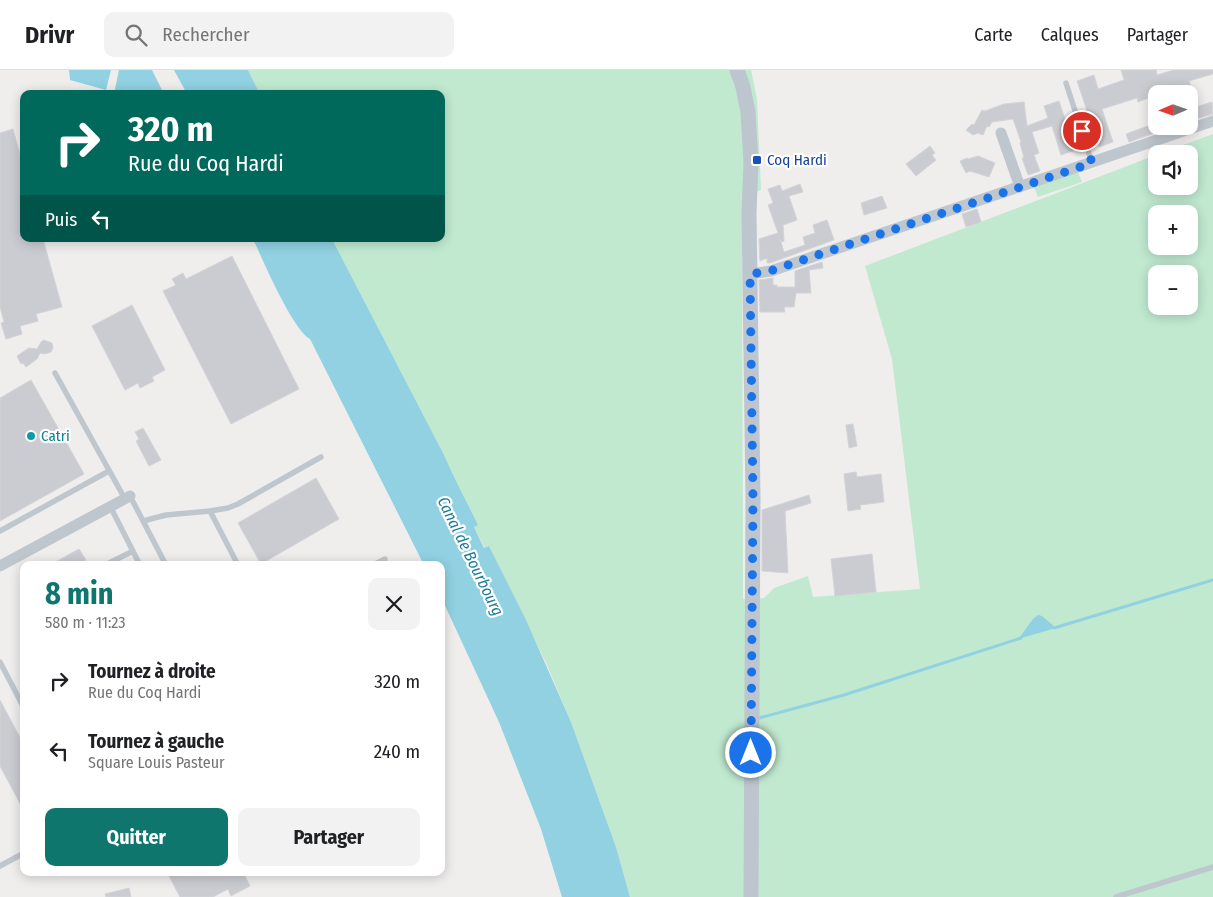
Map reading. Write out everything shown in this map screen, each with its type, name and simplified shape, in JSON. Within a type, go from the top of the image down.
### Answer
[{"type":"main road","points":[[733,73],[742,122],[749,213],[753,498],[751,897]]},
{"type":"street","points":[[750,274],[770,271],[1213,122]]},
{"type":"street","points":[[1002,133],[1020,187]]},
{"type":"street","points":[[0,566],[128,497]]},
{"type":"lane","points":[[1066,83],[1092,163]]},
{"type":"lane","points":[[55,374],[110,471],[143,521],[164,561]]},
{"type":"lane","points":[[143,521],[228,508],[321,457]]},
{"type":"lane","points":[[0,531],[110,471]]},
{"type":"lane","points":[[110,506],[138,561]]},
{"type":"lane","points":[[210,511],[236,561]]},
{"type":"lane","points":[[113,561],[133,551]]},
{"type":"lane","points":[[381,561],[385,559]]},
{"type":"lane","points":[[0,662],[20,700]]},
{"type":"lane","points":[[0,866],[20,855]]},
{"type":"lane","points":[[1116,897],[1213,867]]},
{"type":"green space","points":[[248,70],[751,70],[757,99],[761,190],[742,197],[743,599],[764,598],[774,588],[808,576],[813,597],[920,589],[892,359],[865,266],[1148,158],[1148,195],[1198,195],[1198,145],[1183,145],[1213,134],[1213,897],[630,897],[616,847],[571,722],[547,665],[489,546],[485,548],[474,527],[477,525],[451,475],[443,453],[334,242],[445,242],[445,90],[258,90]]},
{"type":"green space","points":[[1078,172],[1082,182],[1038,197],[1034,187]]},
{"type":"water","points":[[69,70],[111,70],[106,90],[70,80]]},
{"type":"water","points":[[119,70],[152,70],[162,90],[115,90]]},
{"type":"water","points":[[174,70],[248,70],[258,90],[185,90]]},
{"type":"water","name":"Canal de Bourbourg","points":[[254,242],[334,242],[443,453],[478,525],[474,527],[484,548],[489,546],[526,620],[571,722],[616,847],[630,897],[562,897],[541,829],[499,722],[445,606],[445,561],[422,561],[310,339],[295,322]]},
{"type":"water","points":[[1038,615],[1042,616],[1056,628],[1018,639],[1033,620]]},
{"type":"building","points":[[1121,70],[1156,70],[1157,75],[1174,70],[1213,70],[1213,74],[1189,81],[1191,85],[1148,85],[1148,98],[1138,102],[1137,98],[1102,109],[1113,142],[1099,147],[1077,81],[1094,75],[1098,89],[1124,80]]},
{"type":"building","points":[[1059,101],[1075,150],[1061,155],[1052,126],[1032,132],[1039,153],[1034,155],[1040,171],[1028,175],[1022,158],[1024,158],[1021,142],[1013,119],[992,122],[989,127],[987,126],[983,135],[978,133],[973,135],[966,130],[972,124],[974,125],[982,110],[985,111],[1004,104],[1024,102],[1027,126],[1048,118],[1044,106]]},
{"type":"building","points":[[1212,102],[1213,114],[1198,118],[1198,106]]},
{"type":"building","points":[[1148,126],[1149,135],[1129,142],[1126,134]]},
{"type":"building","points":[[13,129],[20,154],[20,242],[44,242],[62,307],[36,314],[38,321],[20,326],[22,334],[6,339],[1,323],[4,322],[0,307],[0,133]]},
{"type":"building","points":[[930,146],[935,153],[932,155],[936,160],[916,176],[906,164]]},
{"type":"building","points":[[978,156],[995,163],[989,177],[970,171],[966,173],[960,161]]},
{"type":"building","points":[[800,184],[803,192],[789,196],[797,220],[783,225],[784,241],[781,242],[780,239],[784,252],[805,245],[803,237],[815,233],[813,225],[827,220],[834,240],[770,263],[767,263],[767,258],[760,261],[759,239],[778,233],[768,205],[773,203],[768,189],[780,185],[782,191]]},
{"type":"building","points":[[882,196],[887,208],[864,215],[861,203]]},
{"type":"building","points":[[977,209],[981,222],[966,227],[962,214]]},
{"type":"building","points":[[232,256],[299,389],[231,424],[163,291],[176,285],[172,279],[183,273],[186,279]]},
{"type":"building","points":[[822,262],[823,268],[809,270],[811,293],[796,293],[794,307],[784,307],[785,312],[760,312],[759,280],[773,278],[773,285],[777,285],[777,287],[795,287],[795,271]]},
{"type":"building","points":[[132,305],[165,370],[152,377],[154,381],[140,388],[138,383],[125,390],[92,326]]},
{"type":"building","points":[[44,340],[52,343],[53,348],[51,352],[40,353],[37,359],[26,367],[23,363],[21,364],[17,356],[29,348],[37,349]]},
{"type":"building","name":"Catri","points":[[31,380],[84,474],[0,521],[0,398]]},
{"type":"building","points":[[853,424],[857,446],[849,448],[846,425]]},
{"type":"building","points":[[143,428],[161,460],[149,466],[136,441],[139,439],[135,432]]},
{"type":"building","points":[[856,472],[857,477],[881,474],[884,502],[860,505],[861,509],[848,511],[844,474]]},
{"type":"building","points":[[316,478],[339,519],[266,561],[259,561],[238,523]]},
{"type":"building","points":[[809,495],[811,503],[785,511],[788,573],[762,571],[762,510]]},
{"type":"building","points":[[79,549],[86,560],[84,561],[57,561]]},
{"type":"building","points":[[872,554],[876,592],[835,596],[831,559]]},
{"type":"building","points":[[0,700],[20,738],[20,804],[0,766]]},
{"type":"building","points":[[169,876],[245,876],[250,886],[231,896],[228,889],[213,897],[180,897]]},
{"type":"building","points":[[129,888],[131,897],[106,897],[105,894]]},
{"type":"waterway","points":[[1054,628],[1213,580]]},
{"type":"waterway","points":[[759,718],[844,695],[1021,638]]},
{"type":"place","name":"Coq Hardi","points":[[757,160]]},
{"type":"place","name":"Catri","points":[[31,436]]},
{"type":"route","points":[[751,753],[753,498],[750,274],[770,271],[1092,163],[1082,131]]}]
